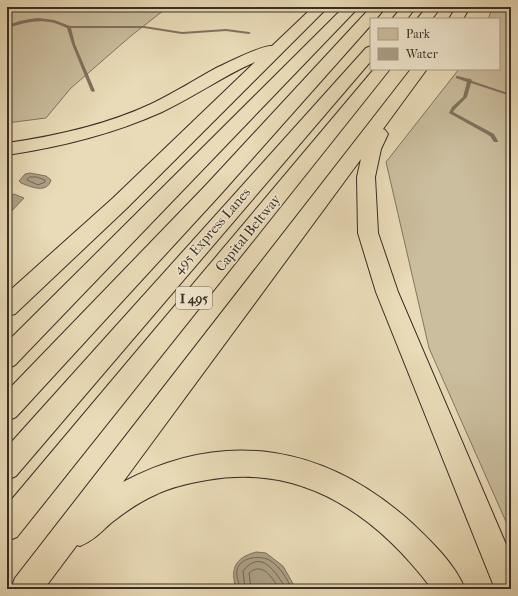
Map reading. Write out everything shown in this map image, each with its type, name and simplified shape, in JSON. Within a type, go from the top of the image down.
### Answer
[{"type":"highway","points":[[7,307],[120,203],[321,7]]},
{"type":"highway","points":[[7,358],[352,7]]},
{"type":"highway","name":"495 Express Lanes","points":[[7,410],[213,190],[379,7]]},
{"type":"highway","points":[[400,18],[409,7]]},
{"type":"highway","points":[[425,18],[434,7]]},
{"type":"highway","points":[[457,18],[463,7]]},
{"type":"highway","points":[[7,149],[62,139],[128,119],[181,96],[222,71],[284,44]]},
{"type":"highway","name":"495 Express Lanes","points":[[7,467],[370,52]]},
{"type":"highway","name":"Capital Beltway","points":[[7,527],[381,70]]},
{"type":"highway","points":[[27,589],[418,70]]},
{"type":"highway","points":[[389,108],[372,149],[366,177],[368,233],[387,292],[510,589]]},
{"type":"highway","points":[[27,589],[68,542],[96,518],[126,496],[159,479],[191,469],[223,464],[256,463],[296,470],[332,483],[354,496],[388,520],[419,550],[450,589]]},
{"type":"green space","points":[[7,7],[126,7],[137,11],[143,7],[168,7],[132,35],[71,88],[46,118],[7,123]]},
{"type":"green space","points":[[493,7],[511,7],[511,533],[429,348],[386,162],[458,70],[500,70],[500,18],[488,18]]},
{"type":"water","points":[[30,173],[46,176],[51,180],[46,187],[42,188],[29,186],[19,181],[25,174]]},
{"type":"water","points":[[14,194],[24,198],[7,216],[7,198]]},
{"type":"water","points":[[256,552],[266,553],[283,566],[296,589],[236,589],[234,582],[234,570],[236,565],[243,557]]},
{"type":"waterway","points":[[7,27],[30,20],[54,21],[69,27]]},
{"type":"waterway","points":[[69,27],[144,27],[182,33],[226,30],[249,33]]},
{"type":"waterway","points":[[69,27],[73,44],[93,91]]},
{"type":"waterway","points":[[457,77],[470,81]]},
{"type":"waterway","points":[[470,81],[511,95]]},
{"type":"waterway","points":[[470,81],[465,97],[453,108],[451,113],[492,135],[496,141]]}]
